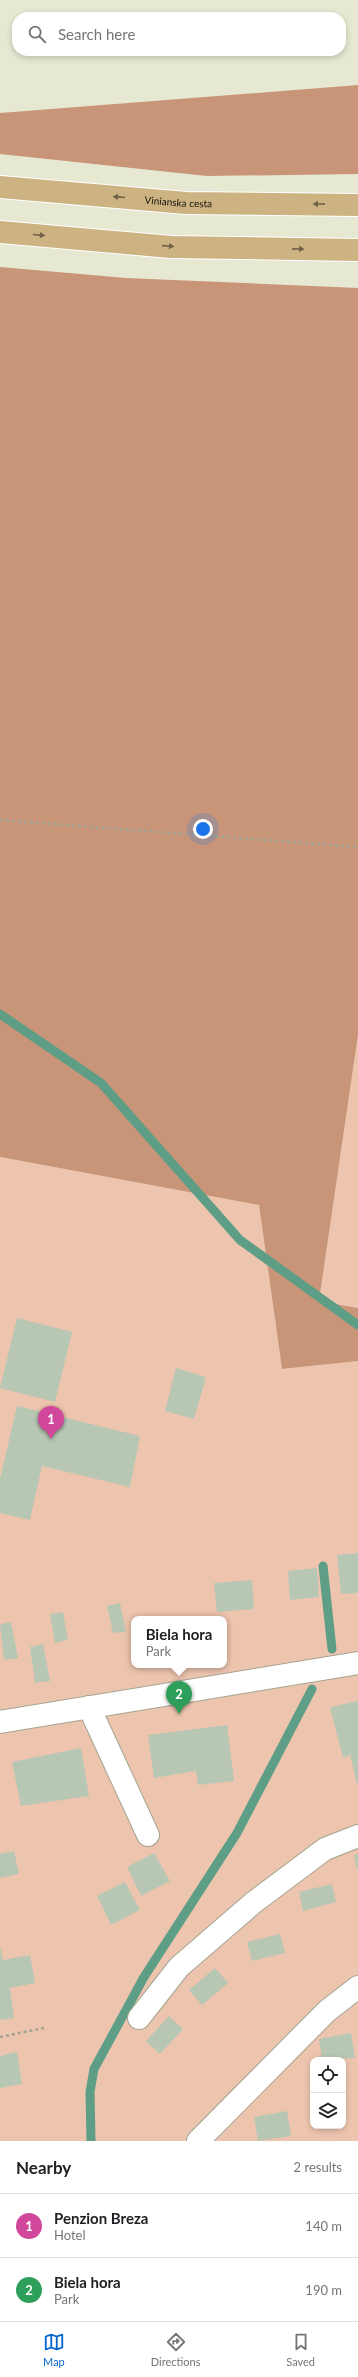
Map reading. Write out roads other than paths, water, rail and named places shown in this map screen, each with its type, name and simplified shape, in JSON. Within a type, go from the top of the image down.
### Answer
[{"type":"main road","name":"Vinianska cesta","points":[[0,187],[186,202],[358,205]]},
{"type":"main road","points":[[0,232],[171,247],[358,250]]},
{"type":"lane","points":[[0,1722],[358,1663]]},
{"type":"lane","points":[[89,1707],[148,1835]]},
{"type":"lane","points":[[139,2018],[179,1967],[253,1903],[325,1849],[358,1836]]},
{"type":"lane","points":[[198,2141],[327,2010],[358,1988]]},
{"type":"waterway","points":[[0,1014],[101,1083],[240,1240],[358,1325]]},
{"type":"waterway","points":[[323,1566],[332,1649]]},
{"type":"waterway","points":[[91,2141],[90,2092],[94,2069],[144,1977],[237,1833],[312,1689]]},
{"type":"place","name":"Penzion Breza","points":[[51,1439]]},
{"type":"place","name":"Biela hora","points":[[179,1714]]}]
